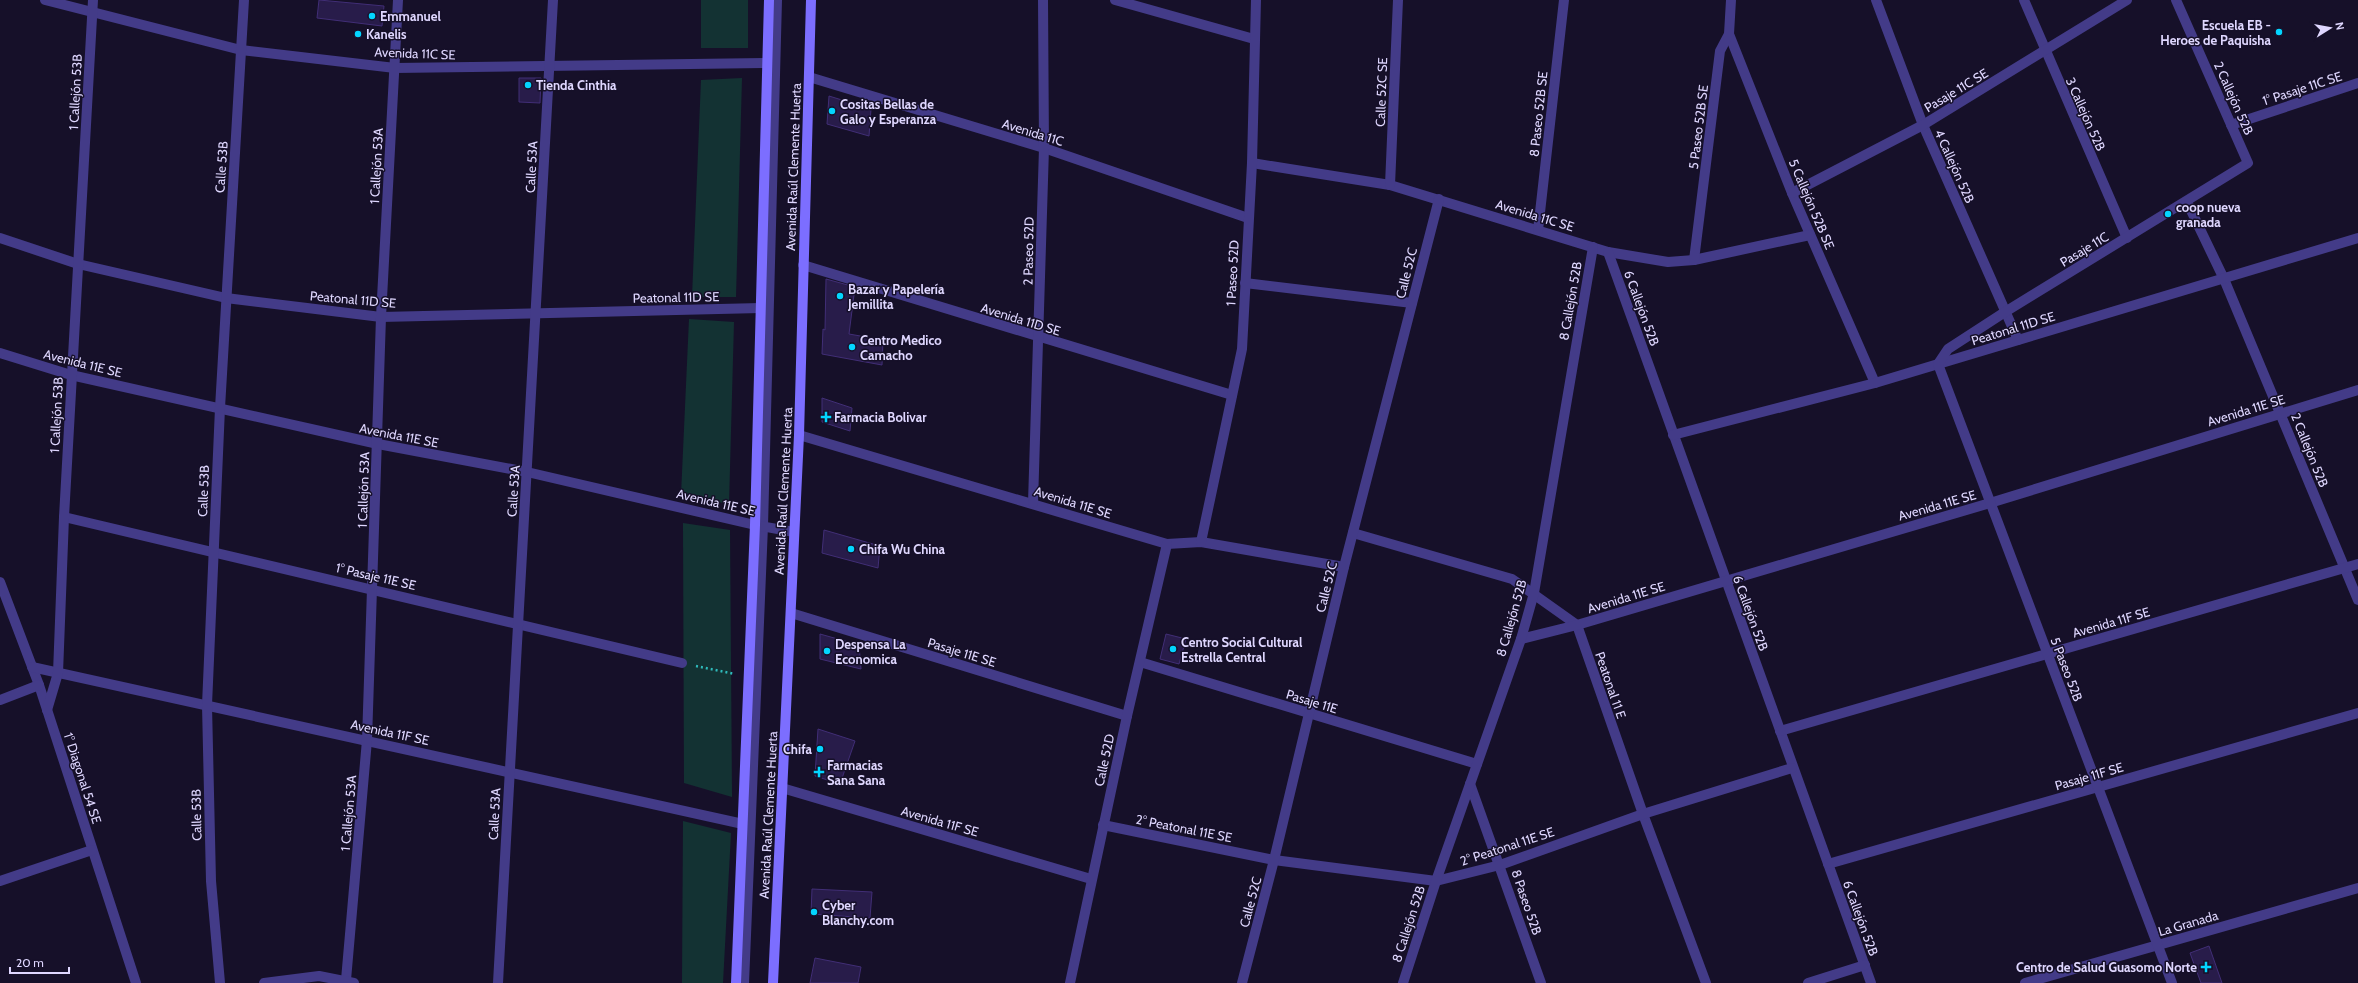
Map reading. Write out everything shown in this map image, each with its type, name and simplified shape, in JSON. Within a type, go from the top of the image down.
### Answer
[{"type":"main road","name":"Avenida Raúl Clemente Huerta","points":[[736,983],[749,677],[759,526],[761,308],[769,0]]},
{"type":"main road","name":"Avenida Raúl Clemente Huerta","points":[[773,983],[799,435],[802,265],[809,77],[810,0]]},
{"type":"street","name":"Avenida 11C SE","points":[[45,0],[241,50],[395,68],[768,64]]},
{"type":"street","name":"1 Callejón 53B","points":[[47,710],[58,673],[71,374],[93,0]]},
{"type":"street","name":"Calle 53B","points":[[220,983],[211,881],[206,705],[220,408],[244,0]]},
{"type":"street","name":"1 Callejón 53A","points":[[350,982],[367,740],[378,444],[381,317],[398,0]]},
{"type":"street","name":"Calle 53A","points":[[498,983],[553,0]]},
{"type":"street","points":[[744,983],[777,0]]},
{"type":"street","name":"2 Paseo 52D","points":[[1033,503],[1044,148],[1043,0]]},
{"type":"street","points":[[1115,0],[1254,39]]},
{"type":"street","name":"1 Paseo 52D","points":[[1201,542],[1242,349],[1252,163],[1256,0]]},
{"type":"street","name":"Calle 52C SE","points":[[1390,185],[1398,0]]},
{"type":"street","name":"8 Paseo 52B SE","points":[[1538,230],[1564,0]]},
{"type":"street","name":"5 Paseo 52B SE","points":[[1694,260],[1720,51],[1730,34],[1731,0]]},
{"type":"street","name":"4 Callejón 52B","points":[[1876,0],[1923,125],[2018,340]]},
{"type":"street","name":"3 Callejón 52B","points":[[2024,0],[2044,52],[2127,238]]},
{"type":"street","name":"Pasaje 11C SE","points":[[1792,192],[1923,125],[2127,0]]},
{"type":"street","name":"2 Callejón 52B","points":[[2176,0],[2248,163]]},
{"type":"street","name":"5 Callejón 52B SE","points":[[1730,34],[1792,192],[1875,383]]},
{"type":"street","name":"Avenida 11C","points":[[809,77],[1044,148],[1248,218]]},
{"type":"street","name":"1° Pasaje 11C SE","points":[[2231,125],[2358,83]]},
{"type":"street","name":"Avenida 11C SE","points":[[1252,163],[1390,185],[1608,252],[1668,262],[1694,260],[1810,235]]},
{"type":"street","name":"Pasaje 11C","points":[[1938,364],[1948,349],[2005,312],[2187,202],[2248,163]]},
{"type":"street","name":"Calle 52C","points":[[1242,983],[1274,860],[1344,567],[1439,199]]},
{"type":"street","name":"2 Callejón 52B","points":[[2187,202],[2224,278],[2358,600]]},
{"type":"street","name":"Peatonal 11D SE","points":[[0,238],[78,264],[226,298],[381,317],[761,308]]},
{"type":"street","name":"Peatonal 11D SE","points":[[1673,435],[1875,383],[2358,238]]},
{"type":"street","name":"8 Callejón 52B","points":[[1403,983],[1436,881],[1521,639],[1534,593],[1592,247]]},
{"type":"street","name":"6 Callejón 52B","points":[[1608,252],[1792,768],[1871,983]]},
{"type":"street","name":"Avenida 11D SE","points":[[802,265],[1039,338],[1232,395]]},
{"type":"street","points":[[1245,283],[1412,303]]},
{"type":"street","name":"Avenida 11E SE","points":[[0,353],[71,374],[378,444],[527,472],[759,526],[794,532]]},
{"type":"street","name":"5 Paseo 52B","points":[[1938,364],[2172,983]]},
{"type":"street","name":"Avenida 11E SE","points":[[1521,639],[1577,625],[1990,503],[2358,390]]},
{"type":"street","name":"Avenida 11E SE","points":[[799,435],[1033,503],[1167,544],[1201,542],[1344,567]]},
{"type":"street","name":"1° Pasaje 11E SE","points":[[64,517],[517,622],[682,663]]},
{"type":"street","points":[[1353,533],[1512,579],[1534,593],[1577,625]]},
{"type":"street","name":"Calle 52D","points":[[1070,983],[1127,716],[1167,544]]},
{"type":"street","name":"Avenida 11F SE","points":[[1780,731],[2358,564]]},
{"type":"street","name":"1° Diagonal 54 SE","points":[[0,582],[39,685],[136,983]]},
{"type":"street","name":"Pasaje 11E SE","points":[[790,613],[1127,716]]},
{"type":"street","name":"Peatonal 11 E","points":[[1577,625],[1643,814],[1706,983]]},
{"type":"street","name":"Pasaje 11E","points":[[1140,662],[1477,764]]},
{"type":"street","name":"Avenida 11F SE","points":[[32,667],[743,824]]},
{"type":"street","points":[[0,700],[39,685]]},
{"type":"street","name":"Pasaje 11F SE","points":[[1828,864],[2358,713]]},
{"type":"street","name":"2° Peatonal 11E SE","points":[[1103,825],[1274,860],[1436,881],[1500,865],[1643,814],[1792,768]]},
{"type":"street","name":"8 Paseo 52B","points":[[1470,784],[1541,983]]},
{"type":"street","name":"Avenida 11F SE","points":[[782,788],[1092,879]]},
{"type":"street","points":[[0,881],[92,850]]},
{"type":"street","name":"La Granada","points":[[2025,983],[2358,888]]},
{"type":"street","points":[[1808,983],[1865,965]]},
{"type":"street","points":[[264,983],[320,980],[350,982]]},
{"type":"path","points":[[682,663],[749,677]]},
{"type":"green space","points":[[701,0],[748,0],[748,48],[701,48]]},
{"type":"green space","points":[[742,78],[736,297],[692,297],[701,80]]},
{"type":"green space","points":[[689,319],[734,322],[729,504],[681,495]]},
{"type":"green space","points":[[683,523],[730,530],[732,797],[684,783]]},
{"type":"green space","points":[[683,821],[731,833],[723,983],[682,983]]},
{"type":"building","points":[[319,0],[384,6],[382,26],[317,18]]},
{"type":"building","points":[[519,78],[541,78],[540,103],[519,102]]},
{"type":"building","points":[[829,96],[871,109],[869,136],[827,124]]},
{"type":"building","points":[[826,279],[855,287],[849,334],[883,340],[882,365],[822,354],[823,329],[825,330]]},
{"type":"building","points":[[822,398],[852,408],[850,431],[822,422]]},
{"type":"building","name":"Chifa Wu China","points":[[824,530],[880,546],[878,568],[822,553]]},
{"type":"building","points":[[820,634],[859,645],[861,669],[820,659]]},
{"type":"building","name":"Centro Social Cultural Estrella Central","points":[[1166,634],[1186,639],[1179,664],[1160,659]]},
{"type":"building","points":[[818,729],[855,741],[840,784],[815,776]]},
{"type":"building","points":[[812,889],[872,892],[870,918],[811,914]]},
{"type":"building","name":"Centro de Salud Guasomo Norte","points":[[2209,946],[2222,983],[2201,983],[2190,953]]},
{"type":"building","points":[[815,958],[861,967],[858,983],[810,983]]},
{"type":"place","name":"Emmanuel","points":[[372,16]]},
{"type":"place","name":"Escuela EB - Heroes de Paquisha","points":[[2279,32]]},
{"type":"place","name":"Kanelis","points":[[358,34]]},
{"type":"place","name":"Tienda Cinthia","points":[[528,85]]},
{"type":"place","name":"Cositas Bellas de Galo y Esperanza","points":[[832,111]]},
{"type":"place","name":"coop nueva granada","points":[[2168,214]]},
{"type":"place","name":"Bazar y Papelería Jemillita","points":[[840,296]]},
{"type":"place","name":"Centro Medico Camacho","points":[[852,347]]},
{"type":"place","name":"Farmacia Bolivar","points":[[826,417]]},
{"type":"place","name":"Chifa Wu China","points":[[851,549]]},
{"type":"place","name":"Centro Social Cultural Estrella Central","points":[[1173,649]]},
{"type":"place","name":"Despensa La Economica","points":[[827,651]]},
{"type":"place","name":"Chifa","points":[[820,749]]},
{"type":"place","name":"Farmacias Sana Sana","points":[[819,772]]},
{"type":"place","name":"Cyber Blanchy.com","points":[[814,912]]},
{"type":"place","name":"Centro de Salud Guasomo Norte","points":[[2206,967]]}]
